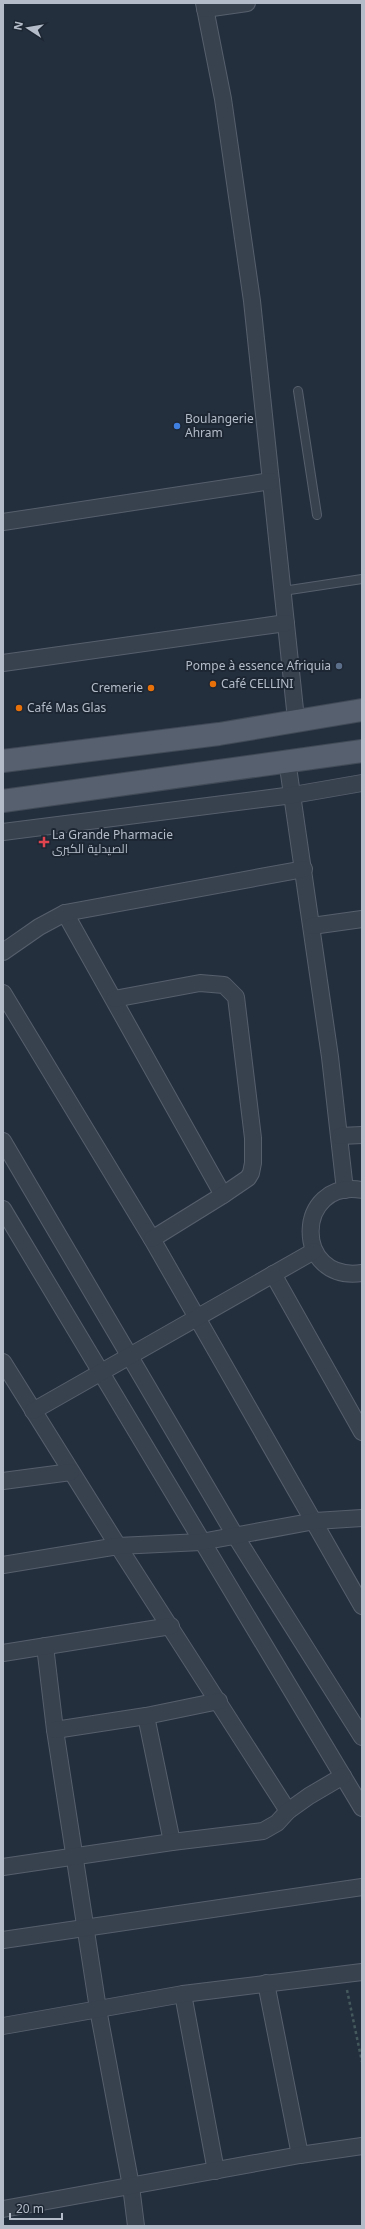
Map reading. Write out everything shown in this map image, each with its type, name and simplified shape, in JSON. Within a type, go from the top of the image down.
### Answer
[{"type":"main road","points":[[3,761],[219,734],[296,719],[362,710]]},
{"type":"main road","points":[[3,801],[112,787],[287,760],[362,751]]},
{"type":"street","points":[[247,3],[204,6],[223,99],[252,301],[296,719]]},
{"type":"street","points":[[3,522],[271,481]]},
{"type":"street","points":[[3,662],[286,623]]},
{"type":"street","points":[[287,760],[312,926],[340,1136],[345,1190]]},
{"type":"street","points":[[3,832],[293,795],[362,783]]},
{"type":"street","points":[[3,952],[40,927],[65,913],[304,869]]},
{"type":"street","points":[[65,913],[223,1195]]},
{"type":"street","points":[[312,926],[362,919]]},
{"type":"street","points":[[114,999],[200,983],[224,985],[236,997],[253,1138],[253,1163],[248,1178],[152,1239]]},
{"type":"street","points":[[3,993],[152,1239],[315,1521],[362,1606]]},
{"type":"street","points":[[340,1136],[362,1135]]},
{"type":"street","points":[[3,1141],[236,1537],[362,1737]]},
{"type":"street","points":[[362,1190],[345,1190],[333,1194],[325,1199],[313,1214],[310,1233],[314,1251],[327,1266],[344,1273],[362,1273]]},
{"type":"street","points":[[3,1209],[201,1542],[362,1808]]},
{"type":"street","points":[[33,1411],[129,1356],[198,1319],[314,1251]]},
{"type":"street","points":[[273,1274],[362,1432]]},
{"type":"street","points":[[3,1362],[118,1546],[171,1626],[288,1810]]},
{"type":"street","points":[[3,1481],[71,1472]]},
{"type":"street","points":[[3,1565],[118,1546],[201,1542],[236,1537],[315,1521],[362,1518]]},
{"type":"street","points":[[3,1653],[171,1626]]},
{"type":"street","points":[[45,1646],[55,1730],[98,2008],[136,2226]]},
{"type":"street","points":[[55,1730],[146,1716],[219,1701]]},
{"type":"street","points":[[146,1716],[172,1842]]},
{"type":"street","points":[[3,1867],[172,1842],[264,1831],[277,1823],[288,1810],[343,1776]]},
{"type":"street","points":[[3,1940],[86,1929],[362,1887]]},
{"type":"street","points":[[3,2026],[183,1994],[362,1972]]},
{"type":"street","points":[[266,1983],[300,2155]]},
{"type":"street","points":[[183,1994],[216,2171]]},
{"type":"street","points":[[3,2209],[300,2155],[362,2146]]},
{"type":"lane","points":[[298,391],[318,515]]},
{"type":"lane","points":[[283,591],[362,579]]},
{"type":"path","points":[[344,1974],[362,2062]]},
{"type":"place","name":"Boulangerie Ahram","points":[[177,426]]},
{"type":"place","name":"Pompe à essence Afriquia","points":[[339,666]]},
{"type":"place","name":"Café CELLINI","points":[[213,684]]},
{"type":"place","name":"Cremerie","points":[[151,688]]},
{"type":"place","name":"Café Mas Glas","points":[[19,708]]},
{"type":"place","name":"La Grande Pharmacie الصيدلية الكبرى","points":[[44,842]]}]
